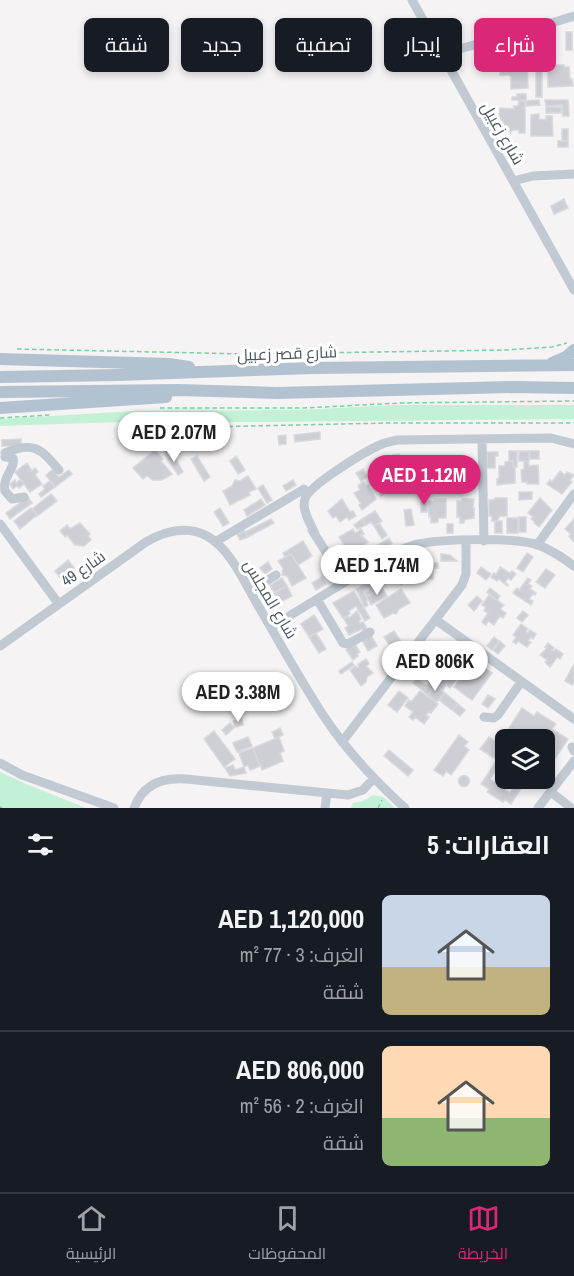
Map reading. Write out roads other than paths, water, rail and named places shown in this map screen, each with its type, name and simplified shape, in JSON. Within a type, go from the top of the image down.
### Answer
[{"type":"main road","points":[[549,364],[566,357],[573,347]]},
{"type":"main road","points":[[0,359],[169,364],[208,371]]},
{"type":"main road","name":"شارع قصر زعبيل","points":[[0,376],[574,365]]},
{"type":"main road","points":[[514,387],[525,381],[574,380]]},
{"type":"main road","points":[[0,392],[277,393],[436,388],[574,388]]},
{"type":"main road","points":[[0,408],[148,399],[204,392]]},
{"type":"street","name":"شارع زعبيل","points":[[412,0],[422,18]]},
{"type":"street","points":[[462,51],[574,16]]},
{"type":"street","name":"شارع زعبيل","points":[[452,72],[574,290]]},
{"type":"street","points":[[511,177],[574,174]]},
{"type":"street","name":"شارع زعبيل","points":[[568,280],[574,297]]},
{"type":"street","points":[[315,534],[304,509],[305,498],[311,488],[388,441],[551,438],[574,444]]},
{"type":"street","points":[[482,439],[484,541]]},
{"type":"street","points":[[3,455],[19,447],[34,447],[46,455],[59,471]]},
{"type":"street","points":[[3,455],[15,461],[4,482],[3,498],[16,500],[24,497]]},
{"type":"street","points":[[215,542],[331,475]]},
{"type":"street","points":[[304,489],[300,494],[298,505],[302,515],[345,582]]},
{"type":"street","points":[[537,544],[574,494]]},
{"type":"street","points":[[0,524],[58,603]]},
{"type":"street","name":"شارع المجلس","points":[[189,530],[215,542],[232,562],[307,690],[342,742],[386,791],[405,808]]},
{"type":"street","name":"شارع 49","points":[[0,645],[146,542],[174,531],[189,530]]},
{"type":"street","points":[[271,627],[402,548],[432,541],[518,541],[537,544],[551,550],[574,566]]},
{"type":"street","points":[[342,742],[462,585],[466,574],[466,541]]},
{"type":"street","points":[[250,591],[276,575]]},
{"type":"street","points":[[317,599],[343,643],[348,644],[370,632]]},
{"type":"street","points":[[436,620],[574,719]]},
{"type":"street","points":[[433,664],[444,654],[460,660],[471,645]]},
{"type":"street","points":[[484,717],[498,715],[521,682]]},
{"type":"street","points":[[0,763],[22,775],[114,808]]},
{"type":"street","points":[[538,808],[573,765]]},
{"type":"street","points":[[134,808],[140,796],[154,783],[175,778],[348,795],[363,790],[374,778]]},
{"type":"street","points":[[551,792],[571,805]]},
{"type":"street","points":[[325,808],[327,794]]}]
